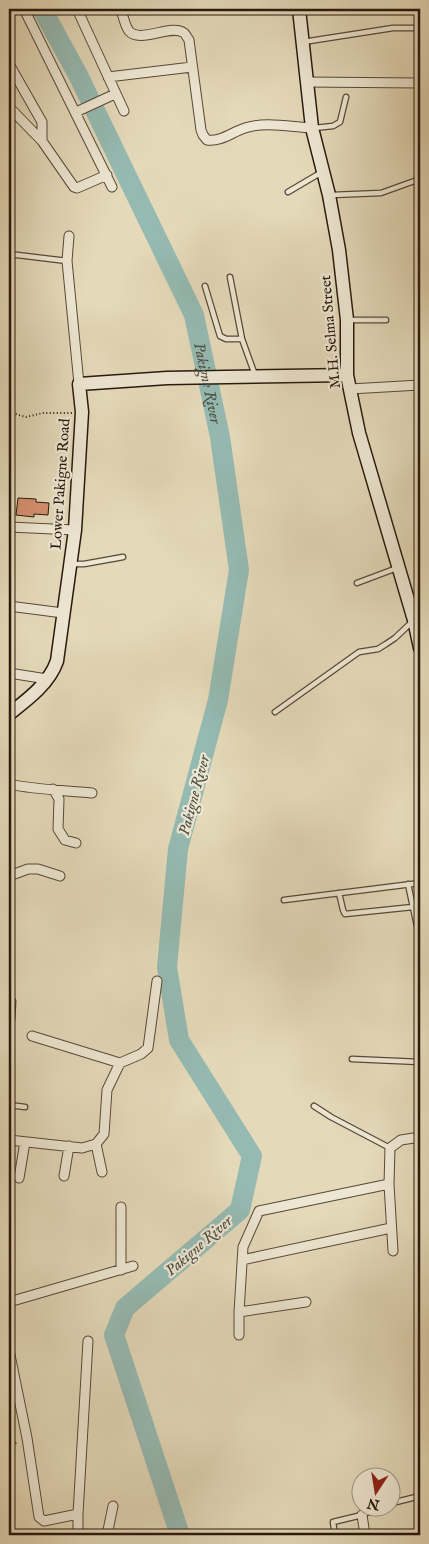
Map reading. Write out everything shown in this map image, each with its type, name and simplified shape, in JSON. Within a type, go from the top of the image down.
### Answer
[{"type":"street","points":[[24,9],[79,110],[112,186]]},
{"type":"street","points":[[77,9],[124,111]]},
{"type":"street","points":[[121,9],[128,30],[132,34],[139,35],[178,30],[184,33],[189,40],[201,130],[207,140],[218,140],[244,128],[258,125],[312,128]]},
{"type":"street","name":"M.H. Selma Street","points":[[299,9],[312,128],[329,196],[339,250],[347,320],[347,375],[359,433],[414,620],[420,648]]},
{"type":"street","points":[[9,64],[42,122],[42,141]]},
{"type":"street","points":[[108,77],[192,67]]},
{"type":"street","points":[[308,82],[420,83]]},
{"type":"street","points":[[79,110],[116,94]]},
{"type":"street","points":[[9,107],[42,141],[76,188],[107,175]]},
{"type":"street","name":"Lower Pakigne Road","points":[[9,714],[27,700],[47,679],[57,661],[75,530],[82,412],[67,261],[69,236]]},
{"type":"street","points":[[79,384],[167,378],[347,375]]},
{"type":"street","points":[[350,389],[420,385]]},
{"type":"street","points":[[9,527],[75,530]]},
{"type":"street","points":[[9,606],[63,613]]},
{"type":"street","points":[[9,673],[47,679]]},
{"type":"street","points":[[9,784],[37,789],[92,793]]},
{"type":"street","points":[[53,789],[59,799],[58,830],[65,840],[76,843]]},
{"type":"street","points":[[9,876],[28,869],[38,869],[60,876]]},
{"type":"street","points":[[32,1036],[120,1063],[141,1054],[148,1048],[157,981]]},
{"type":"street","points":[[9,1140],[82,1148],[96,1144],[104,1134],[107,1090],[120,1063]]},
{"type":"street","points":[[393,1251],[389,1184],[390,1148],[401,1140],[420,1137]]},
{"type":"street","points":[[19,1178],[25,1142]]},
{"type":"street","points":[[96,1144],[102,1172]]},
{"type":"street","points":[[64,1176],[69,1146]]},
{"type":"street","points":[[239,1336],[243,1247],[258,1213],[261,1210],[389,1184]]},
{"type":"street","points":[[121,1207],[121,1270]]},
{"type":"street","points":[[242,1260],[391,1228]]},
{"type":"street","points":[[9,1302],[133,1266]]},
{"type":"street","points":[[239,1312],[306,1302]]},
{"type":"street","points":[[78,1535],[88,1342]]},
{"type":"street","points":[[9,1350],[27,1438],[39,1517],[44,1521],[78,1514]]},
{"type":"street","points":[[107,1535],[113,1506]]},
{"type":"street","points":[[362,1516],[365,1535]]},
{"type":"lane","points":[[303,42],[393,28],[420,28]]},
{"type":"lane","points":[[312,128],[333,126],[340,122],[346,97]]},
{"type":"lane","points":[[288,192],[323,172]]},
{"type":"lane","points":[[329,196],[380,193],[420,179]]},
{"type":"lane","points":[[9,254],[67,261]]},
{"type":"lane","points":[[230,277],[242,339],[256,377]]},
{"type":"lane","points":[[205,286],[220,336],[226,339],[242,339]]},
{"type":"lane","points":[[347,320],[386,320]]},
{"type":"lane","points":[[70,564],[84,564],[122,557]]},
{"type":"lane","points":[[357,583],[398,568]]},
{"type":"lane","points":[[275,712],[360,652],[386,644],[414,620]]},
{"type":"lane","points":[[284,900],[420,883]]},
{"type":"lane","points":[[408,884],[420,940]]},
{"type":"lane","points":[[339,893],[343,910],[346,914],[414,907]]},
{"type":"lane","points":[[9,999],[13,1001],[12,1020]]},
{"type":"lane","points":[[352,1058],[420,1062]]},
{"type":"lane","points":[[9,1105],[24,1107]]},
{"type":"lane","points":[[314,1106],[390,1148]]},
{"type":"lane","points":[[402,1500],[420,1496]]},
{"type":"lane","points":[[335,1535],[333,1522],[355,1516]]},
{"type":"path","points":[[9,412],[26,417],[43,413],[82,412]]},
{"type":"building","points":[[18,498],[36,499],[36,502],[49,503],[48,515],[34,514],[34,517],[16,515]]},
{"type":"waterway","name":"Pakigne River","points":[[42,9],[78,75],[194,315],[220,437],[239,570],[218,700],[178,849],[167,967],[179,1040],[252,1156],[240,1210],[125,1308],[114,1335],[180,1535]]}]
